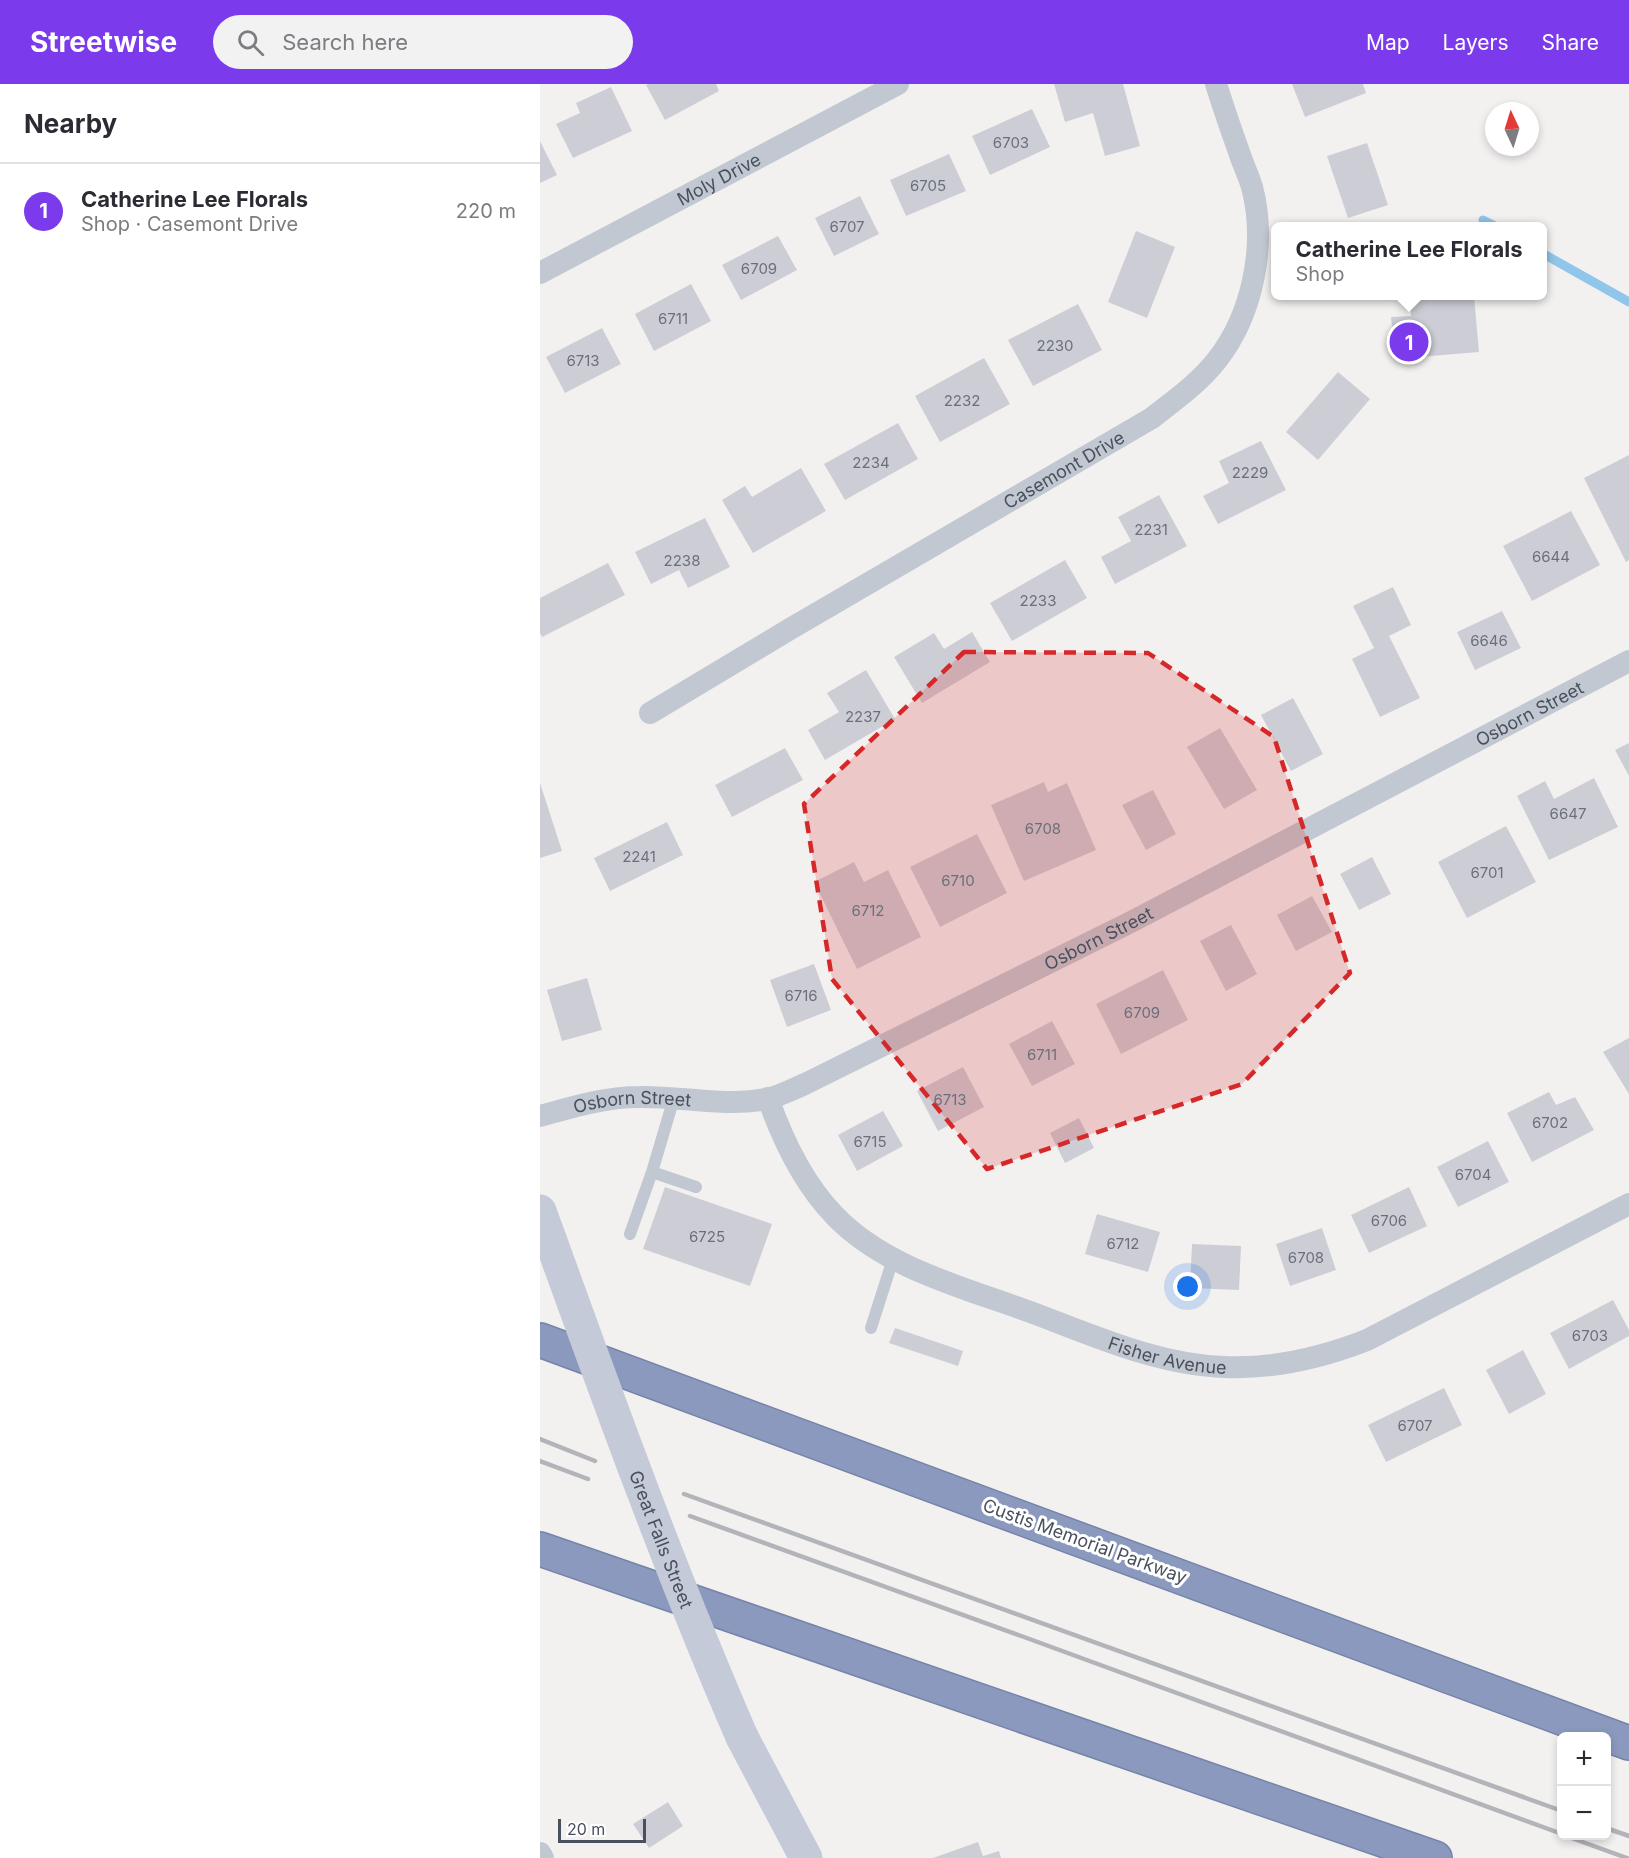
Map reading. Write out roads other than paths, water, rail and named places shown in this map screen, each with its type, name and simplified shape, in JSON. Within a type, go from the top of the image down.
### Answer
[{"type":"highway","name":"Custis Memorial Parkway","points":[[540,1340],[1629,1743]]},
{"type":"highway","points":[[540,1549],[1436,1858]]},
{"type":"main road","name":"Great Falls Street","points":[[540,1210],[623,1442],[716,1678],[742,1737],[806,1858]]},
{"type":"street","name":"Moly Drive","points":[[540,273],[898,84]]},
{"type":"street","name":"Casemont Drive","points":[[650,713],[1152,418],[1189,389],[1217,360],[1236,328],[1250,294],[1257,258],[1257,222],[1252,188],[1216,84]]},
{"type":"street","name":"Osborn Street","points":[[540,1116],[569,1107],[619,1098],[674,1098],[722,1102],[768,1098],[805,1084],[1131,922],[1629,661]]},
{"type":"street","name":"Fisher Avenue","points":[[768,1098],[784,1141],[816,1195],[860,1238],[893,1259],[938,1278],[1156,1357],[1203,1366],[1260,1366],[1296,1362],[1323,1356],[1367,1340],[1629,1204]]},
{"type":"street","points":[[540,1853],[543,1858]]},
{"type":"lane","points":[[630,1234],[652,1172],[674,1098]]},
{"type":"lane","points":[[652,1172],[696,1187]]},
{"type":"lane","points":[[871,1328],[893,1259]]},
{"type":"waterway","points":[[1483,220],[1487,222]]},
{"type":"waterway","points":[[1547,256],[1629,302]]},
{"type":"railway","points":[[540,1439],[595,1461]]},
{"type":"railway","points":[[540,1461],[588,1479]]},
{"type":"railway","points":[[684,1494],[1557,1809]]},
{"type":"railway","points":[[690,1516],[1557,1832]]},
{"type":"railway","points":[[1611,1830],[1629,1836]]},
{"type":"railway","points":[[1577,1840],[1627,1858]]},
{"type":"place","name":"Catherine Lee Florals","points":[[1409,342]]}]
